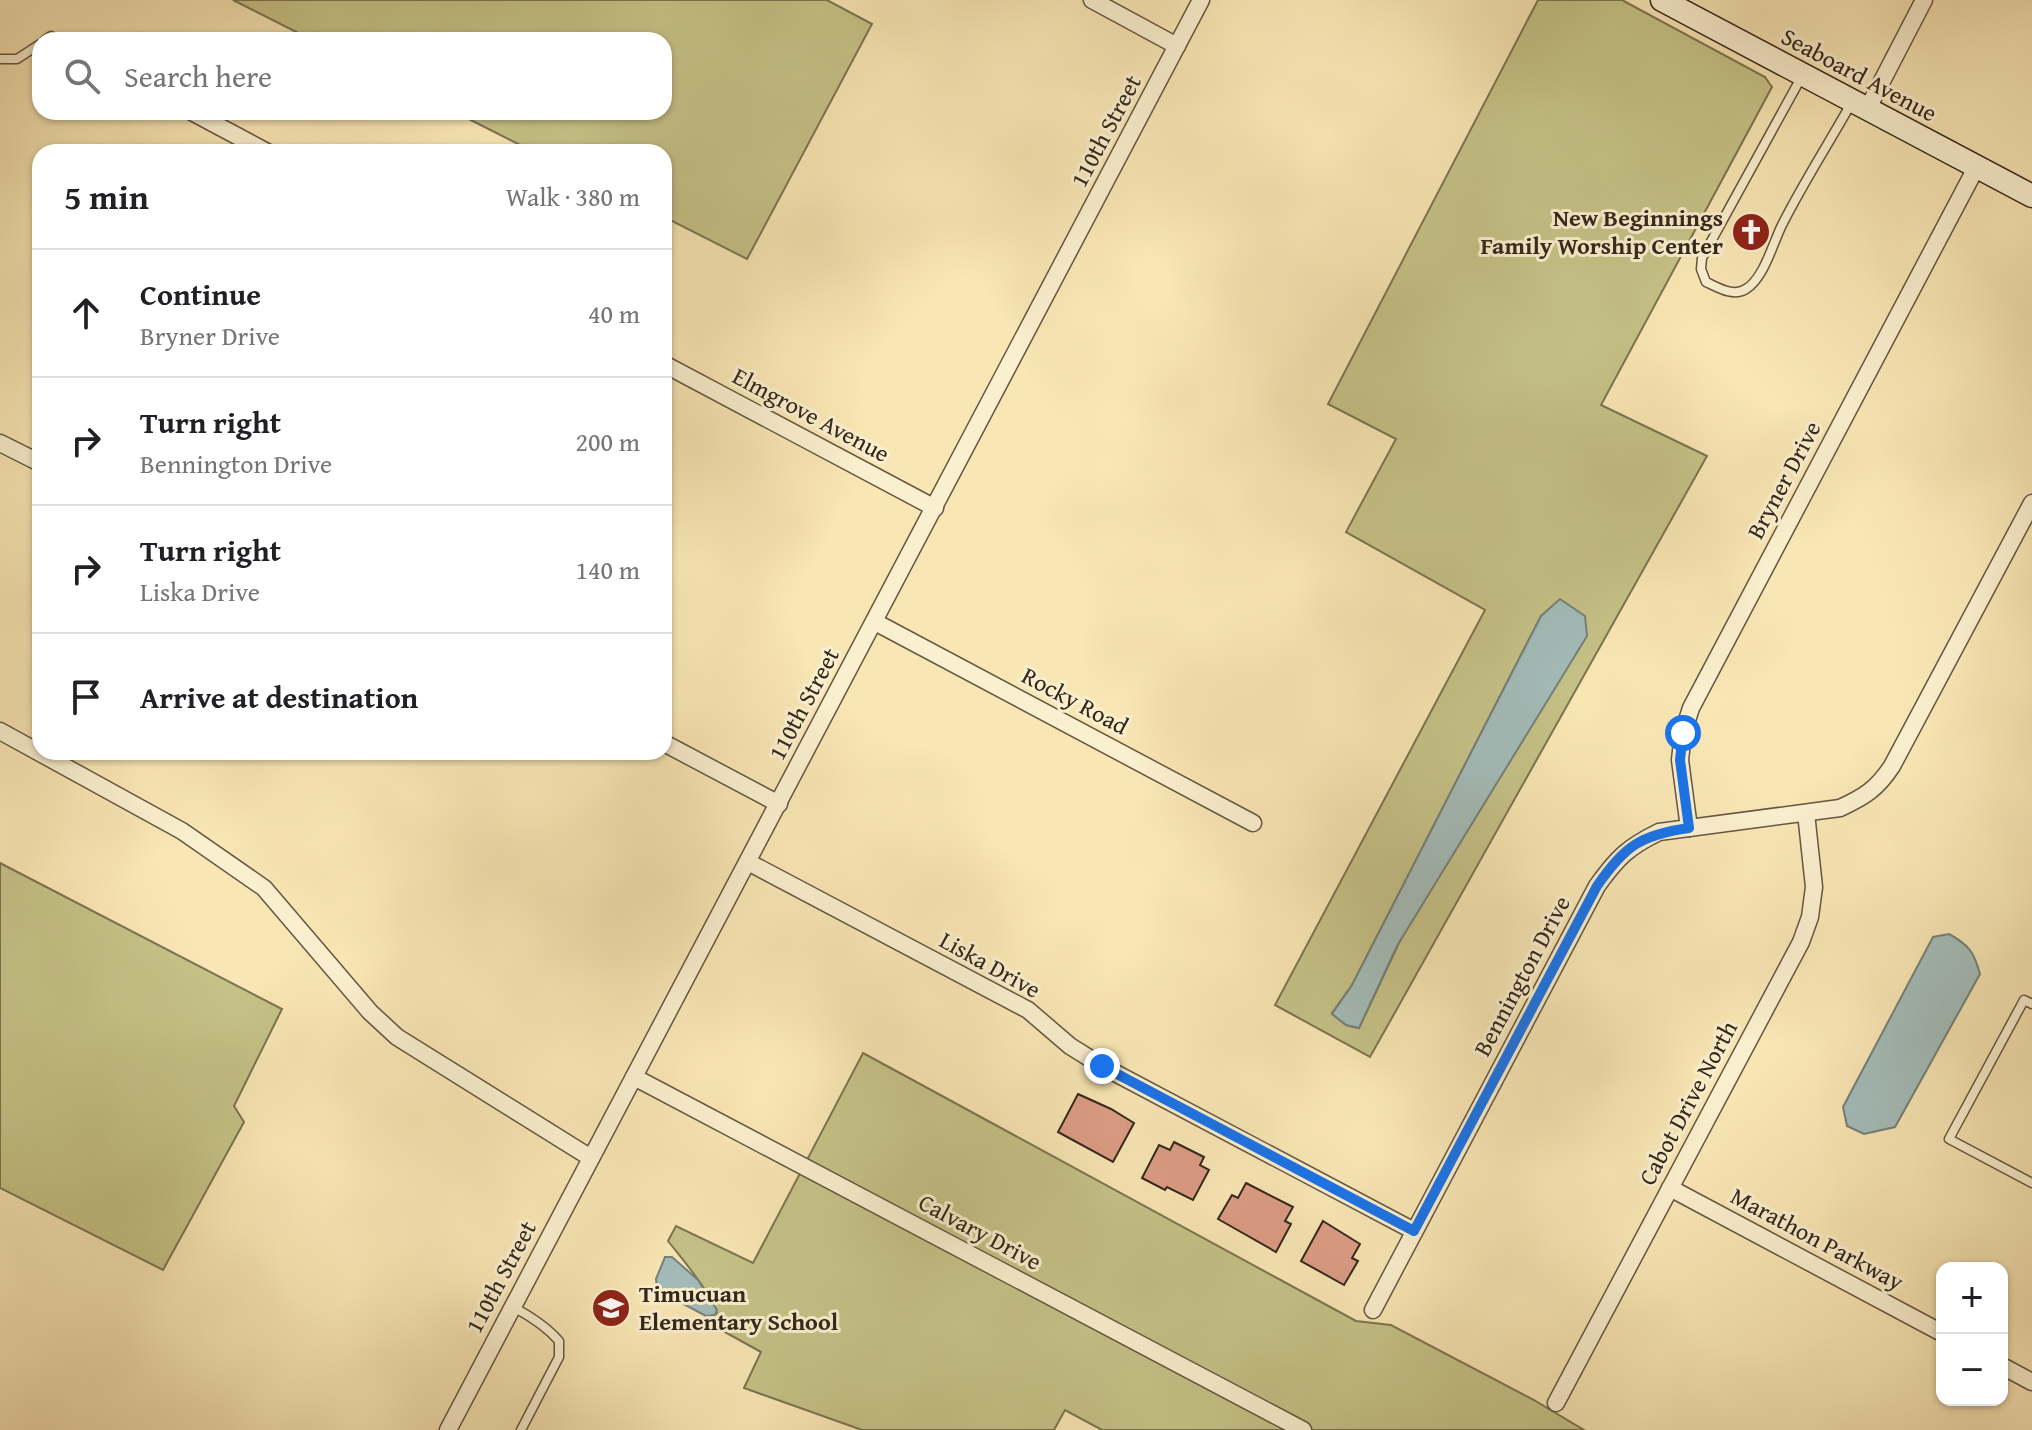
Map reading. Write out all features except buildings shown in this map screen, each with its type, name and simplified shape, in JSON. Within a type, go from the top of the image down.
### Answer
[{"type":"street","points":[[1092,0],[1177,46]]},
{"type":"street","name":"110th Street","points":[[448,1430],[1201,0]]},
{"type":"street","name":"Seaboard Avenue","points":[[1662,0],[2032,196]]},
{"type":"street","points":[[1860,106],[1924,0]]},
{"type":"street","points":[[207,120],[252,144]]},
{"type":"street","name":"Bryner Drive","points":[[1689,828],[1680,760],[1683,733],[1691,708],[1977,166]]},
{"type":"street","name":"Elmgrove Avenue","points":[[672,368],[935,508]]},
{"type":"street","points":[[0,443],[32,459]]},
{"type":"street","name":"Bennington Drive","points":[[1373,1310],[1597,886],[1614,861],[1636,843],[1659,832],[1840,808],[1861,799],[1880,784],[2032,503]]},
{"type":"street","name":"Rocky Road","points":[[875,622],[1253,823]]},
{"type":"street","points":[[0,731],[32,749]]},
{"type":"street","points":[[672,747],[779,804]]},
{"type":"street","points":[[53,760],[182,831],[264,888],[370,1012],[397,1037],[591,1158]]},
{"type":"street","name":"Cabot Drive North","points":[[1556,1403],[1801,942],[1810,917],[1814,887],[1806,813]]},
{"type":"street","name":"Liska Drive","points":[[748,862],[1028,1010],[1070,1046],[1102,1066],[1414,1231]]},
{"type":"street","name":"Calvary Drive","points":[[634,1077],[1303,1430]]},
{"type":"street","name":"Marathon Parkway","points":[[1670,1188],[1936,1330]]},
{"type":"street","points":[[2008,1369],[2032,1382]]},
{"type":"lane","points":[[0,59],[17,59],[32,49]]},
{"type":"lane","points":[[1803,75],[1702,258],[1701,269],[1706,282],[1735,293],[1753,283],[1763,269],[1783,224],[1860,106]]},
{"type":"lane","points":[[2032,1004],[2024,1000],[1949,1139],[2032,1183]]},
{"type":"lane","points":[[513,1307],[550,1330],[559,1341],[559,1357],[521,1430]]},
{"type":"shaded area","points":[[233,0],[827,0],[872,24],[747,259],[672,221],[672,144],[518,144],[471,120],[672,120],[672,32],[296,32]]},
{"type":"shaded area","points":[[1538,0],[1622,0],[1765,77],[1772,87],[1601,405],[1707,456],[1370,1057],[1275,1005],[1485,610],[1346,532],[1396,439],[1328,404]],"holes":[[[1561,599],[1359,1028],[1346,1025],[1332,1013],[1352,985],[1541,616]]]},
{"type":"shaded area","points":[[0,863],[282,1009],[234,1106],[244,1122],[163,1270],[0,1188]]},
{"type":"shaded area","points":[[863,1053],[1356,1321],[1391,1325],[1534,1400],[1584,1430],[1102,1430],[1065,1410],[1054,1430],[862,1430],[744,1388],[761,1352],[723,1331],[707,1294],[668,1241],[676,1226],[753,1263]]},
{"type":"water","points":[[1560,599],[1585,616],[1587,636],[1397,946],[1359,1028],[1346,1025],[1332,1014],[1352,985],[1541,616]]},
{"type":"water","points":[[1949,934],[1970,950],[1980,974],[1895,1127],[1864,1134],[1847,1126],[1843,1107],[1933,937]]},
{"type":"water","points":[[665,1257],[672,1257],[698,1280],[717,1310],[715,1315],[706,1316],[657,1290],[656,1279]]},
{"type":"place","name":"New Beginnings Family Worship Center","points":[[1751,232]]},
{"type":"place","name":"Timucuan Elementary School","points":[[611,1308]]},
{"type":"route","points":[[1102,1066],[1414,1231],[1597,886],[1614,861],[1636,843],[1659,832],[1689,828],[1680,760],[1683,733]]}]
